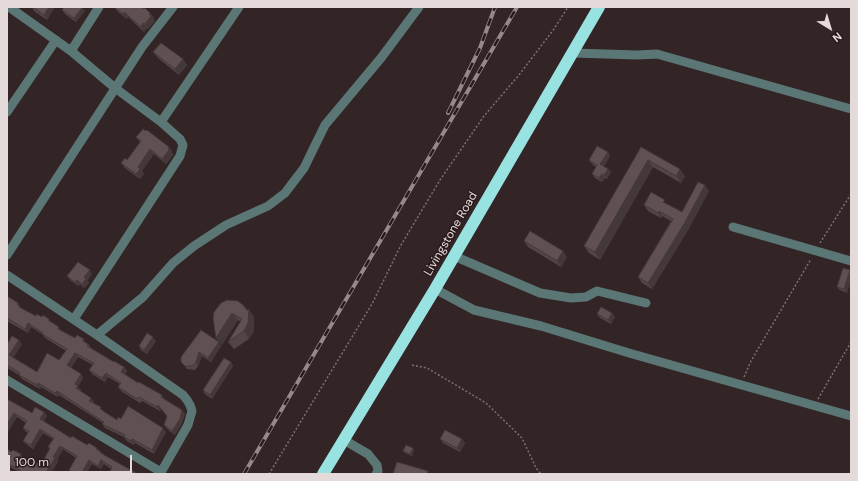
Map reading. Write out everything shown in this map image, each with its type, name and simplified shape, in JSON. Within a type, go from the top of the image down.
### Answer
[{"type":"highway","name":"Livingstone Road","points":[[323,474],[435,289],[599,7]]},
{"type":"street","points":[[10,7],[71,51],[115,88],[161,122],[180,139],[183,145],[180,156],[74,320]]},
{"type":"street","points":[[71,51],[99,7]]},
{"type":"street","points":[[7,256],[142,47],[173,7]]},
{"type":"street","points":[[161,122],[239,7]]},
{"type":"street","points":[[97,335],[146,293],[173,263],[190,250],[226,225],[268,206],[285,193],[307,164],[319,135],[325,125],[381,58],[419,7]]},
{"type":"street","points":[[7,112],[56,40]]},
{"type":"street","points":[[573,53],[637,55],[657,54],[851,109]]},
{"type":"street","points":[[732,227],[851,261]]},
{"type":"street","points":[[454,256],[540,293],[571,298],[586,297],[597,291],[646,303]]},
{"type":"street","points":[[7,276],[97,335],[183,395],[190,405],[192,411],[191,417],[188,425],[160,473],[7,380]]},
{"type":"street","points":[[435,289],[474,310],[541,326],[742,386],[851,416]]},
{"type":"street","points":[[344,440],[368,454],[376,465],[378,471],[376,474]]},
{"type":"path","points":[[269,474],[372,304],[401,244],[440,180],[484,116],[519,75],[554,29],[568,7]]},
{"type":"path","points":[[742,386],[744,375],[751,361],[851,194]]},
{"type":"path","points":[[814,406],[851,342]]},
{"type":"path","points":[[412,365],[427,368],[486,403],[522,438],[536,468],[541,474]]},
{"type":"building","points":[[33,7],[49,7],[44,15]]},
{"type":"building","points":[[64,7],[82,8],[74,18],[62,10]]},
{"type":"building","points":[[114,7],[141,7],[144,9],[145,8],[151,16],[145,24],[143,23],[141,27],[124,12],[123,14]]},
{"type":"building","points":[[161,43],[183,59],[175,69],[153,52]]},
{"type":"building","points":[[143,129],[146,131],[147,130],[169,147],[169,150],[162,159],[150,149],[138,167],[140,169],[136,174],[121,163],[125,158],[127,160],[141,141],[136,137]]},
{"type":"building","points":[[597,146],[608,152],[600,164],[608,169],[604,175],[602,174],[599,178],[592,174],[597,165],[589,160]]},
{"type":"building","points":[[641,147],[680,169],[676,176],[648,160],[595,252],[584,246]]},
{"type":"building","points":[[698,182],[705,185],[684,224],[648,283],[638,277],[673,219],[644,205],[651,192],[665,200],[663,202],[682,212]]},
{"type":"building","points":[[530,231],[563,251],[557,261],[524,241]]},
{"type":"building","points":[[78,262],[90,270],[84,277],[86,279],[82,284],[77,280],[75,282],[67,276]]},
{"type":"building","points":[[843,268],[850,270],[844,289],[837,287]]},
{"type":"building","points":[[7,296],[18,303],[17,304],[19,307],[36,316],[37,314],[42,317],[43,315],[59,327],[58,329],[75,338],[77,335],[84,339],[83,341],[88,344],[87,346],[124,367],[121,372],[138,383],[139,382],[162,395],[161,397],[182,410],[180,419],[172,431],[164,425],[167,416],[158,405],[157,407],[139,397],[137,399],[118,387],[121,383],[106,373],[102,378],[89,370],[94,363],[75,353],[67,365],[81,374],[75,384],[78,386],[76,388],[91,398],[89,401],[101,407],[100,409],[117,420],[118,417],[121,419],[128,406],[163,428],[152,450],[132,439],[131,441],[124,437],[125,435],[102,424],[104,422],[57,391],[55,393],[38,383],[37,385],[19,375],[20,373],[7,365],[7,344],[12,336],[19,340],[9,355],[37,372],[47,353],[59,360],[67,349],[42,334],[43,333],[28,323],[25,329],[7,318]]},
{"type":"building","points":[[227,300],[238,301],[248,311],[249,309],[248,323],[244,331],[228,342],[242,319],[232,313],[216,338],[213,318],[214,312],[221,303]]},
{"type":"building","points":[[601,307],[612,313],[608,320],[597,314]]},
{"type":"building","points":[[201,330],[219,342],[208,358],[199,352],[196,362],[192,366],[185,366],[181,362],[181,357]]},
{"type":"building","points":[[147,333],[153,337],[144,350],[139,346]]},
{"type":"building","points":[[224,358],[231,362],[210,395],[203,390]]},
{"type":"building","points":[[7,399],[32,413],[35,407],[44,412],[40,419],[71,438],[72,436],[87,445],[89,443],[104,455],[138,474],[110,474],[109,473],[112,467],[101,460],[98,466],[89,460],[81,474],[75,474],[69,470],[77,456],[60,446],[53,457],[55,458],[45,474],[20,474],[19,473],[21,471],[7,463],[7,449],[11,452],[13,450],[21,454],[18,459],[34,468],[39,460],[42,463],[50,448],[48,447],[54,438],[40,429],[31,445],[23,441],[29,431],[23,428],[27,421],[14,413],[7,424]]},
{"type":"building","points":[[445,430],[462,439],[457,448],[440,439]]},
{"type":"building","points":[[406,445],[413,448],[410,454],[403,451]]},
{"type":"building","points":[[397,462],[428,471],[427,474],[393,474]]},
{"type":"railway","points":[[448,113],[480,48],[495,7]]},
{"type":"railway","points":[[244,474],[517,7]]}]
